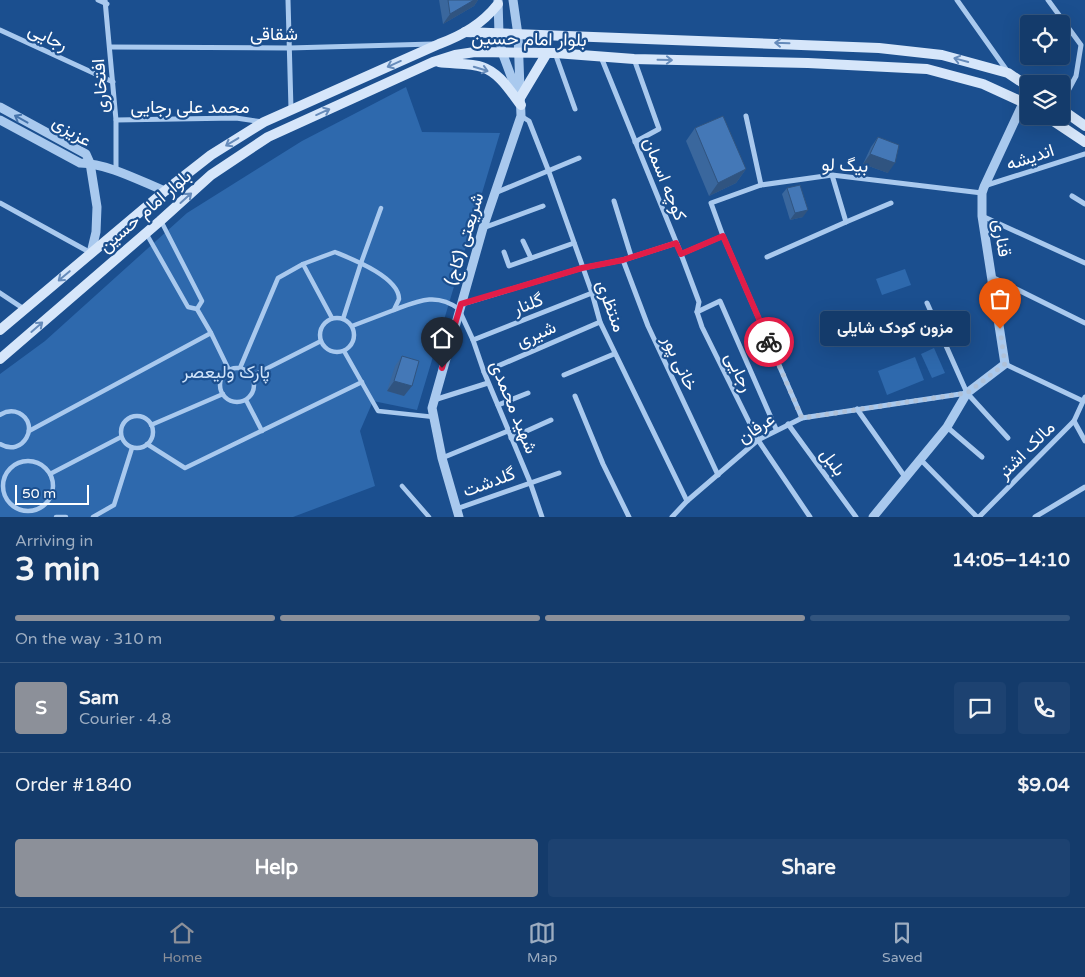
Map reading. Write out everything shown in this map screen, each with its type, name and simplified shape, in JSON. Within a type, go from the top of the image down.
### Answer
[{"type":"main road","points":[[465,32],[481,22],[498,2]]},
{"type":"main road","name":"بلوار امام حسین","points":[[0,330],[165,191],[211,155],[264,122],[438,44],[458,37],[465,32],[879,48],[942,55],[1008,73],[1020,81]]},
{"type":"main road","points":[[808,44],[808,63]]},
{"type":"main road","name":"بلوار امام حسین","points":[[0,359],[211,175],[268,138],[433,62],[455,55],[476,52],[551,53],[634,59],[808,63],[927,70],[983,84],[1020,100]]},
{"type":"main road","points":[[433,62],[482,67],[505,84],[520,106],[551,53]]},
{"type":"main road","points":[[1070,115],[1085,126]]},
{"type":"main road","points":[[1060,125],[1085,142]]},
{"type":"street","points":[[98,0],[106,2]]},
{"type":"street","points":[[288,0],[291,110]]},
{"type":"street","points":[[958,0],[1008,73]]},
{"type":"street","points":[[1048,0],[1081,45],[1076,76],[1070,87]]},
{"type":"street","points":[[513,1],[498,2],[499,34],[502,52],[520,106]]},
{"type":"street","name":"شریعتی (کاج)","points":[[457,513],[442,458],[432,408],[460,306],[520,106],[518,35],[513,1]]},
{"type":"street","name":"افتخاری","points":[[106,2],[116,120],[116,171]]},
{"type":"street","name":"رجایی","points":[[0,30],[113,82]]},
{"type":"street","name":"شقاقی","points":[[110,47],[290,48],[438,44]]},
{"type":"street","points":[[551,53],[575,109]]},
{"type":"street","name":"کوچه اسمان","points":[[601,56],[681,254],[699,302],[697,312]]},
{"type":"street","points":[[634,59],[659,129],[635,142]]},
{"type":"street","name":"منتظری","points":[[520,106],[529,121],[549,172],[600,322],[614,354],[688,501]]},
{"type":"street","name":"عزیزی","points":[[0,107],[86,154],[90,163],[80,163],[0,120]]},
{"type":"street","name":"قناری","points":[[1005,364],[982,216],[983,190],[1020,115]]},
{"type":"street","points":[[746,116],[761,185]]},
{"type":"street","name":"محمد علی رجایی","points":[[116,120],[236,118],[264,122]]},
{"type":"street","name":"اندیشه","points":[[983,190],[1085,154]]},
{"type":"street","points":[[495,194],[579,158]]},
{"type":"street","points":[[0,203],[91,253],[96,232],[97,207],[90,163],[116,171],[165,191]]},
{"type":"street","points":[[832,175],[846,222]]},
{"type":"street","name":"بیگ لو","points":[[723,236],[711,203],[761,185],[832,175],[983,190]]},
{"type":"street","points":[[1072,196],[1085,204]]},
{"type":"street","points":[[614,200],[631,256]]},
{"type":"street","points":[[767,257],[891,202]]},
{"type":"street","points":[[483,228],[543,206]]},
{"type":"street","points":[[344,319],[361,263],[381,208]]},
{"type":"street","points":[[982,216],[1085,262]]},
{"type":"street","points":[[160,221],[202,301],[196,309]]},
{"type":"street","points":[[146,233],[188,307],[196,309],[211,333],[229,370]]},
{"type":"street","points":[[681,254],[723,236],[802,418]]},
{"type":"street","points":[[523,242],[531,258]]},
{"type":"street","points":[[504,252],[509,266],[574,243]]},
{"type":"street","points":[[352,326],[414,302],[433,298],[460,306],[582,268],[623,260],[676,243]]},
{"type":"street","points":[[240,368],[278,278],[303,264],[335,252],[361,263],[383,276],[396,288],[399,300],[394,310]]},
{"type":"street","name":"خانی پور","points":[[623,260],[648,326],[718,475]]},
{"type":"street","points":[[303,264],[332,318]]},
{"type":"street","points":[[992,277],[1085,322]]},
{"type":"street","points":[[0,293],[24,310]]},
{"type":"street","name":"گلنار","points":[[473,340],[592,294]]},
{"type":"street","points":[[697,312],[720,301],[776,429]]},
{"type":"street","points":[[927,303],[967,393],[1008,438]]},
{"type":"street","name":"شهید محمدی","points":[[460,306],[488,383],[530,482],[542,517]]},
{"type":"street","name":"رجایی","points":[[697,312],[702,327],[758,440],[810,517]]},
{"type":"street","points":[[332,318],[344,319],[352,326],[354,338],[349,348],[344,351],[328,350],[321,341],[322,325],[332,318]]},
{"type":"street","name":"شیری","points":[[484,372],[600,322]]},
{"type":"street","points":[[29,431],[211,333]]},
{"type":"street","points":[[252,376],[321,341]]},
{"type":"street","points":[[344,351],[378,411],[434,417]]},
{"type":"street","points":[[564,376],[614,354]]},
{"type":"street","points":[[873,517],[921,460],[946,427],[967,393],[1005,364],[1084,399]]},
{"type":"street","points":[[240,368],[252,376],[253,392],[246,400],[241,402],[230,401],[222,394],[220,384],[225,373],[229,370],[240,368]]},
{"type":"street","points":[[148,444],[185,468],[362,382]]},
{"type":"street","points":[[434,400],[488,383]]},
{"type":"street","points":[[498,405],[528,393]]},
{"type":"street","name":"عرفان","points":[[672,517],[758,440],[776,429],[802,418],[967,393]]},
{"type":"street","points":[[151,425],[222,394]]},
{"type":"street","points":[[575,396],[603,464],[628,517]]},
{"type":"street","name":"مالک اشتر","points":[[978,517],[1074,421],[1084,399]]},
{"type":"street","points":[[246,400],[262,431]]},
{"type":"street","points":[[857,409],[906,477]]},
{"type":"street","points":[[0,415],[10,411],[21,415],[28,425],[29,431],[24,442],[19,445],[8,447],[0,444]]},
{"type":"street","points":[[133,417],[144,418],[151,425],[153,435],[148,444],[143,447],[132,448],[127,446],[121,437],[120,432],[124,422],[133,417]]},
{"type":"street","points":[[511,438],[551,420]]},
{"type":"street","points":[[1074,421],[1085,441]]},
{"type":"street","name":"بلبل","points":[[788,424],[856,517]]},
{"type":"street","points":[[946,427],[982,457]]},
{"type":"street","points":[[442,458],[508,431]]},
{"type":"street","points":[[50,474],[121,437]]},
{"type":"street","points":[[93,517],[114,505],[132,448]]},
{"type":"street","points":[[26,460],[33,461],[40,464],[50,474],[53,482],[52,490],[50,498],[44,505],[29,511],[20,510],[7,500],[3,485],[7,471],[12,466],[26,460]]},
{"type":"street","points":[[921,460],[978,517]]},
{"type":"street","name":"گلدشت","points":[[457,513],[530,482],[559,473]]},
{"type":"street","points":[[402,486],[429,517]]},
{"type":"street","points":[[1035,517],[1085,487]]},
{"type":"street","points":[[0,502],[7,500]]},
{"type":"street","points":[[56,517],[66,517]]},
{"type":"green space","name":"پارک ولیعصر","points":[[406,87],[422,132],[500,133],[417,410],[373,401],[360,431],[375,486],[293,517],[0,517],[0,374],[45,341],[187,213],[302,141]]},
{"type":"green space","points":[[905,269],[911,285],[882,295],[876,279]]},
{"type":"green space","points":[[934,348],[945,373],[932,378],[921,354]]},
{"type":"green space","points":[[915,357],[924,380],[887,395],[878,371]]},
{"type":"building","points":[[448,0],[474,0],[450,14]]},
{"type":"building","points":[[723,116],[746,169],[718,183],[695,128]]},
{"type":"building","points":[[878,137],[899,145],[895,163],[870,154]]},
{"type":"building","points":[[800,185],[808,210],[795,213],[787,188]]},
{"type":"building","points":[[402,356],[419,361],[412,386],[394,381]]},
{"type":"way so far","points":[[769,342],[802,418],[967,393],[1005,364],[1000,329]]},
{"type":"place","name":"مزون کودک شایلی","points":[[1000,329]]},
{"type":"route","points":[[442,368],[461,304],[582,268],[623,260],[676,243],[681,254],[723,236],[769,342]]}]
